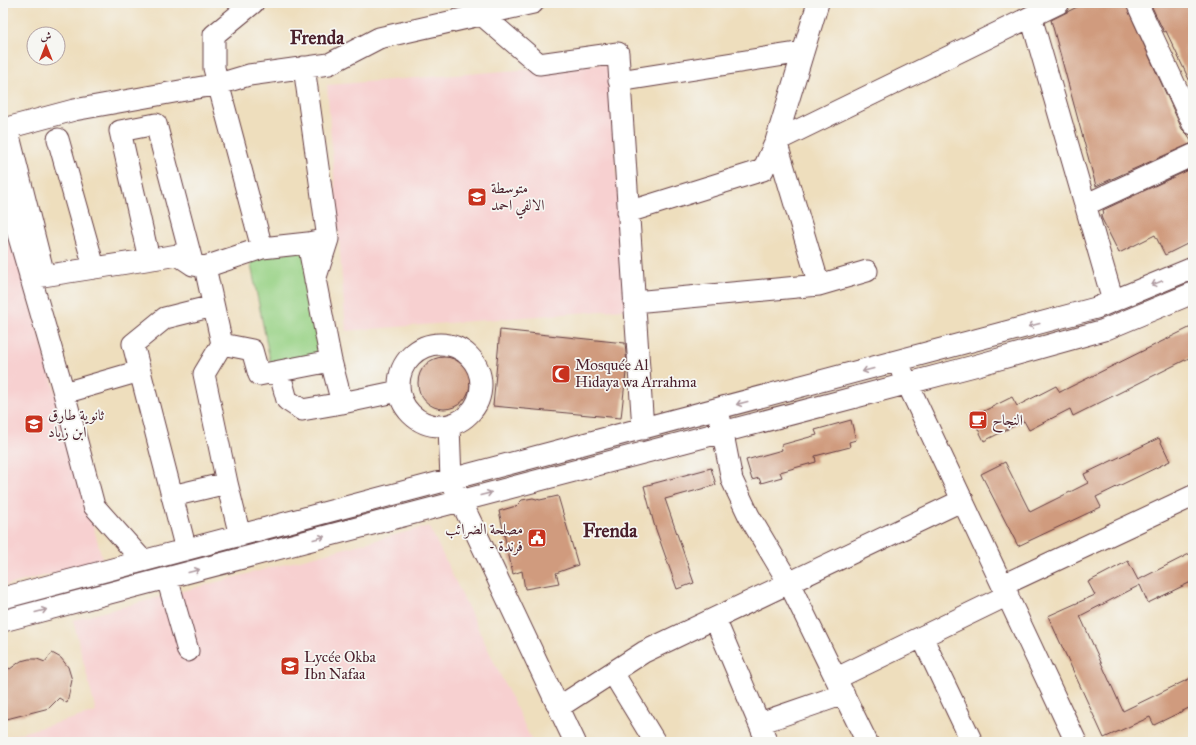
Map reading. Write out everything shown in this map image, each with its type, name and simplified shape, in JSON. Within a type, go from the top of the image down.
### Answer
[{"type":"street","points":[[253,3],[214,35],[214,68],[262,248]]},
{"type":"street","points":[[143,561],[94,506],[64,393],[5,128],[74,110],[219,84],[248,75],[329,64],[379,38],[460,11],[482,15],[533,3]]},
{"type":"street","points":[[628,212],[763,170],[776,141],[818,3]]},
{"type":"street","points":[[776,141],[1059,3]]},
{"type":"street","points":[[1137,3],[1193,124]]},
{"type":"street","points":[[482,15],[539,64],[618,53],[643,430]]},
{"type":"street","points":[[1031,17],[1113,301]]},
{"type":"street","points":[[619,81],[803,52]]},
{"type":"street","points":[[304,67],[328,239],[315,280]]},
{"type":"street","points":[[149,259],[120,131],[156,124],[199,266],[213,306],[222,344],[204,374],[240,536]]},
{"type":"street","points":[[58,139],[94,267]]},
{"type":"street","points":[[776,141],[819,285]]},
{"type":"street","points":[[1086,205],[1193,155]]},
{"type":"street","points":[[3,182],[37,276]]},
{"type":"street","points":[[37,276],[178,255],[199,266],[262,248],[308,243],[328,239]]},
{"type":"street","points":[[308,243],[331,361],[342,404]]},
{"type":"street","points":[[3,598],[643,430],[1096,308],[1193,268]]},
{"type":"street","points":[[634,302],[819,285],[866,271]]},
{"type":"street","points":[[3,621],[1104,330],[1193,293]]},
{"type":"street","points":[[186,550],[133,344],[166,318],[213,306]]},
{"type":"street","points":[[222,344],[252,350],[259,375],[331,361]]},
{"type":"street","points":[[438,344],[452,346],[464,352],[474,361],[480,373],[481,387],[478,400],[472,412],[449,426],[429,424],[411,415],[403,404],[399,391],[399,377],[404,364],[413,354],[425,347],[438,344]]},
{"type":"street","points":[[897,362],[1006,590],[1076,742]]},
{"type":"street","points":[[64,393],[140,371]]},
{"type":"street","points":[[279,371],[287,400],[302,410],[342,404],[399,391]]},
{"type":"street","points":[[718,410],[732,480],[749,516],[789,583],[867,742]]},
{"type":"street","points":[[449,426],[451,480],[575,742]]},
{"type":"street","points":[[172,496],[227,483]]},
{"type":"street","points":[[760,723],[840,686],[922,637],[1006,590],[1193,496]]},
{"type":"street","points":[[559,707],[644,652],[963,500]]},
{"type":"street","points":[[167,578],[188,651]]},
{"type":"street","points":[[715,619],[768,742]]},
{"type":"street","points":[[922,637],[972,742]]},
{"type":"street","points":[[613,673],[655,742]]},
{"type":"shaded area","name":"متوسطة الالفي احمد","points":[[608,63],[628,309],[346,331],[327,85]]},
{"type":"shaded area","name":"ثانوية طارق ابن زياد","points":[[3,204],[103,561],[4,586],[3,582]]},
{"type":"shaded area","name":"Lycée Okba Ibn Nafaa","points":[[429,526],[532,741],[531,742],[3,742],[3,738],[96,712],[73,620]]},
{"type":"green space","points":[[305,249],[326,354],[271,365],[250,260]]},
{"type":"building","points":[[1085,3],[1125,3],[1182,129],[1188,135],[1192,143],[1096,186],[1051,20]]},
{"type":"building","points":[[1150,3],[1193,3],[1193,88],[1166,31],[1164,32]]},
{"type":"building","points":[[1193,168],[1193,241],[1165,255],[1155,235],[1119,253],[1102,219],[1101,215],[1104,214],[1103,210]]},
{"type":"building","points":[[1193,326],[1193,356],[1073,416],[1070,409],[1029,430],[1024,421],[984,441],[972,417],[1012,397],[1017,406],[1056,386],[1060,392]]},
{"type":"building","name":"Mosquée Al Hidaya wa Arrahma","points":[[500,330],[625,343],[627,364],[621,418],[493,406]]},
{"type":"building","points":[[444,357],[454,359],[462,365],[468,373],[470,383],[468,393],[462,401],[454,407],[444,409],[434,407],[426,401],[420,393],[418,383],[420,373],[426,365],[434,359]]},
{"type":"building","points":[[851,420],[856,440],[849,442],[850,447],[815,456],[816,462],[780,472],[782,477],[761,483],[759,478],[752,480],[746,460],[782,450],[781,445],[817,435],[815,430]]},
{"type":"building","points":[[1159,438],[1170,461],[1096,497],[1101,507],[1018,546],[981,474],[1005,462],[1030,512],[1088,483],[1084,474]]},
{"type":"building","points":[[711,468],[716,485],[665,499],[694,583],[677,589],[654,524],[644,486]]},
{"type":"building","name":"مصلحة الضرائب - فرندة","points":[[558,496],[578,565],[556,573],[559,583],[525,589],[522,571],[513,574],[499,511],[516,506],[522,500],[533,498],[540,500]]},
{"type":"building","points":[[1193,552],[1193,581],[1148,603],[1140,585],[1080,616],[1123,711],[1193,677],[1193,706],[1154,725],[1150,717],[1104,738],[1048,616],[1095,595],[1088,582],[1128,561],[1138,580]]},
{"type":"building","points":[[52,653],[61,658],[68,667],[72,680],[67,703],[59,698],[49,708],[3,720],[3,665],[10,669],[21,661],[29,659],[37,659],[45,662]]},
{"type":"place","name":"متوسطة الالفي احمد","points":[[477,197]]},
{"type":"place","name":"Mosquée Al Hidaya wa Arrahma","points":[[561,374]]},
{"type":"place","name":"النجاح","points":[[978,420]]},
{"type":"place","name":"ثانوية طارق ابن زياد","points":[[34,424]]},
{"type":"place","name":"مصلحة الضرائب - فرندة","points":[[537,538]]},
{"type":"place","name":"Lycée Okba Ibn Nafaa","points":[[290,666]]},
{"type":"district","name":"Frenda","points":[[317,37]]},
{"type":"district","name":"Frenda","points":[[610,530]]}]
